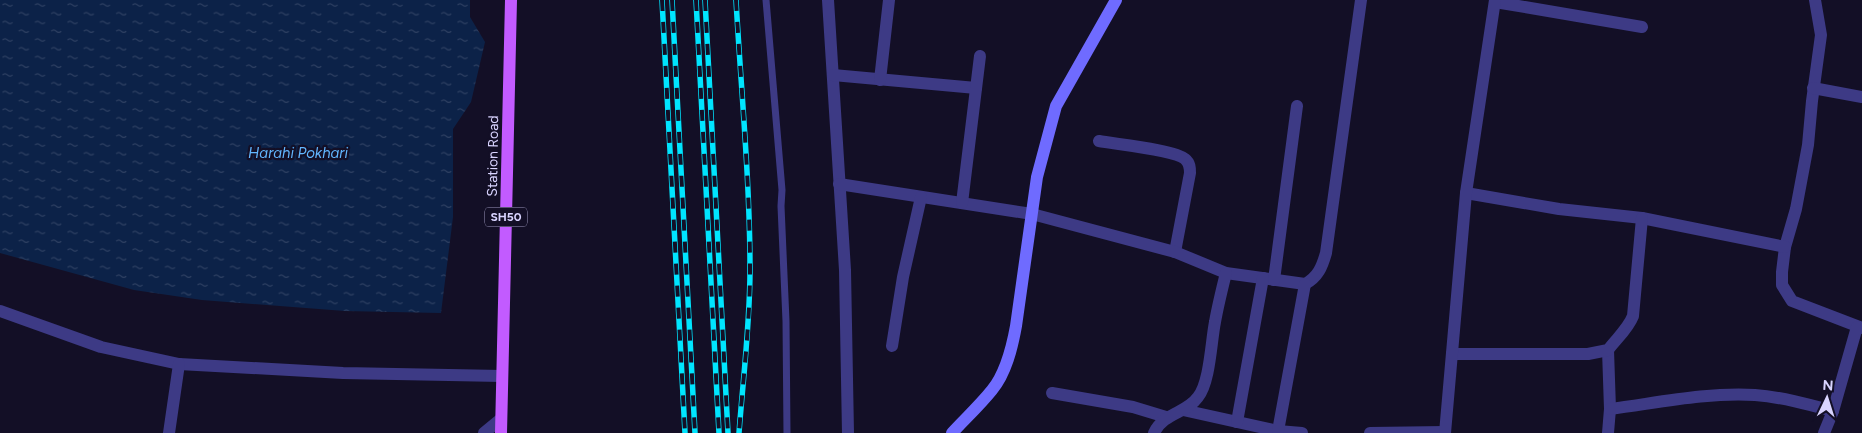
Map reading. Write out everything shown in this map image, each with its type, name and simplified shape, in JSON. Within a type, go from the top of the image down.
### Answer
[{"type":"main road","name":"Station Road","points":[[501,433],[511,0]]},
{"type":"main road","points":[[952,433],[992,389],[1002,373],[1012,349],[1037,177],[1056,106],[1116,0]]},
{"type":"street","points":[[828,0],[845,270],[848,433]]},
{"type":"street","points":[[880,80],[889,0]]},
{"type":"street","points":[[840,184],[1032,214],[1175,252],[1226,273],[1305,284],[1313,279],[1321,269],[1326,253],[1361,0]]},
{"type":"street","points":[[1815,0],[1821,35],[1813,88],[1808,145],[1796,209],[1785,247],[1782,286],[1792,301],[1859,328],[1833,411],[1824,433]]},
{"type":"street","points":[[1370,433],[1445,432],[1466,194],[1495,1],[1642,27]]},
{"type":"street","points":[[962,203],[980,56]]},
{"type":"street","points":[[833,75],[976,88]]},
{"type":"street","points":[[1813,88],[1862,97]]},
{"type":"street","points":[[1237,422],[1268,279],[1297,106]]},
{"type":"street","points":[[1099,141],[1166,152],[1186,159],[1190,174],[1175,252]]},
{"type":"street","points":[[1466,194],[1559,209],[1642,218],[1785,247]]},
{"type":"street","points":[[892,346],[903,277],[921,197]]},
{"type":"street","points":[[1608,433],[1610,409],[1608,350],[1630,325],[1633,316],[1642,218]]},
{"type":"street","points":[[1154,433],[1157,426],[1166,417],[1183,410],[1198,398],[1205,386],[1215,322],[1226,273]]},
{"type":"street","points":[[1278,431],[1305,284]]},
{"type":"street","points":[[0,311],[101,347],[180,364],[342,373],[502,376]]},
{"type":"street","points":[[1452,354],[1588,354],[1608,350]]},
{"type":"street","points":[[169,433],[180,364]]},
{"type":"street","points":[[1052,393],[1133,407],[1166,417]]},
{"type":"street","points":[[1610,409],[1713,396],[1754,395],[1790,400],[1833,411]]},
{"type":"street","points":[[1183,410],[1278,431],[1302,433]]},
{"type":"street","points":[[484,433],[501,419]]},
{"type":"lane","points":[[766,0],[782,190],[787,433]]},
{"type":"water","name":"Harahi Pokhari","points":[[0,0],[470,0],[470,17],[485,42],[471,102],[453,129],[453,217],[441,313],[345,311],[202,300],[134,290],[0,253]]},
{"type":"railway","points":[[662,0],[685,433]]},
{"type":"railway","points":[[672,0],[695,433]]},
{"type":"railway","points":[[696,0],[719,433]]},
{"type":"railway","points":[[705,0],[728,433]]},
{"type":"railway","points":[[736,0],[750,236],[748,331],[739,433]]}]
